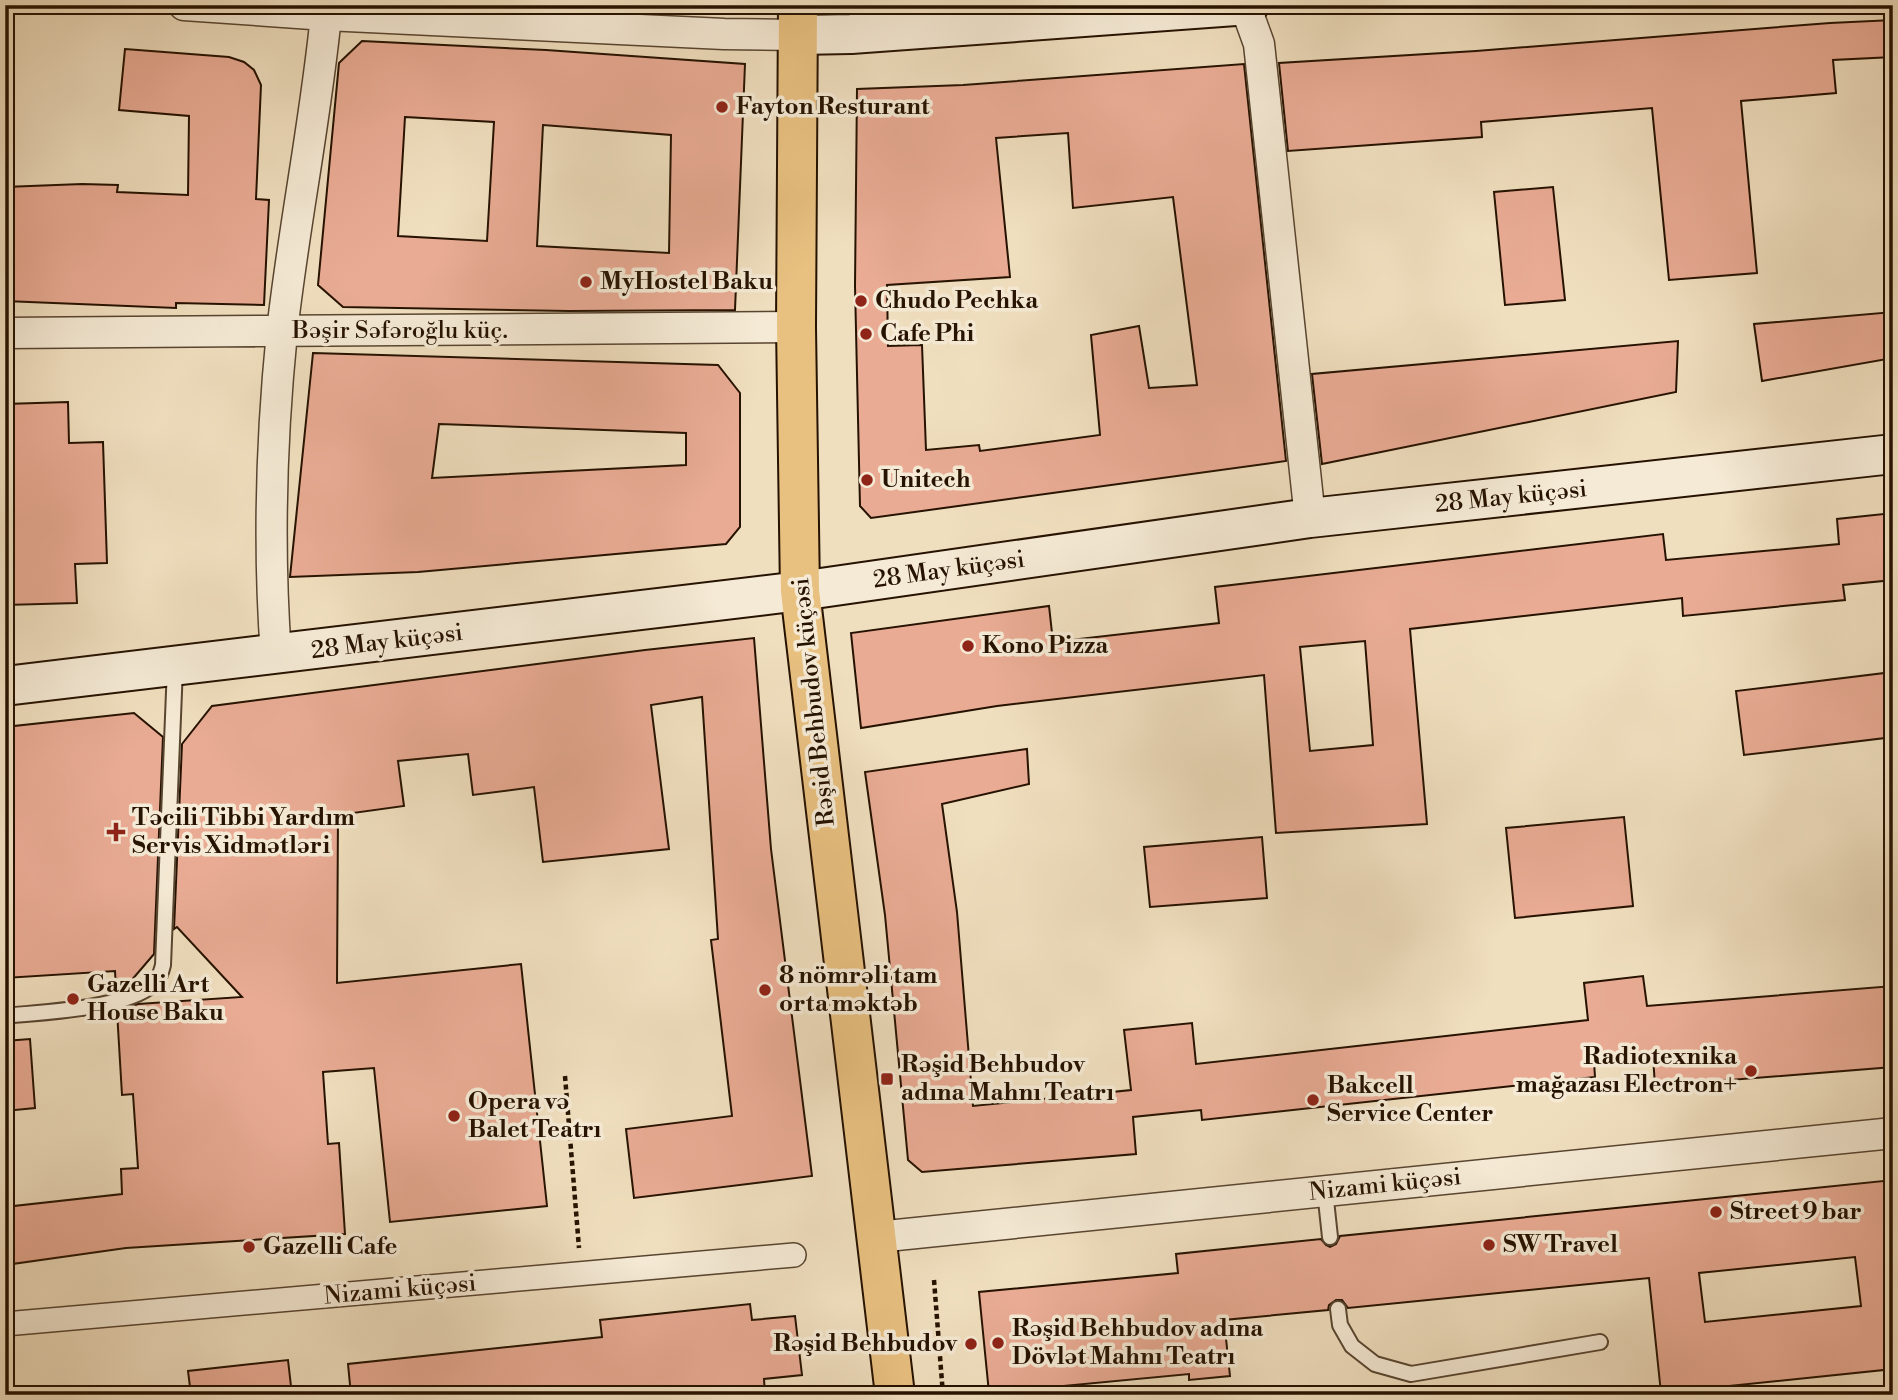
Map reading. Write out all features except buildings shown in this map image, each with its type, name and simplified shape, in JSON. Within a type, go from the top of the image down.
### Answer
[{"type":"main road","points":[[797,20],[851,34],[1249,5]]},
{"type":"main road","name":"Rəşid Behbudov küçəsi","points":[[797,20],[796,327],[800,591],[895,1395]]},
{"type":"main road","name":"28 May küçəsi","points":[[5,686],[276,656],[800,591],[1310,518],[1893,454]]},
{"type":"street","points":[[184,5],[327,10],[724,34],[797,20]]},
{"type":"street","points":[[1241,6],[1250,19],[1259,44],[1310,518]]},
{"type":"street","points":[[276,656],[270,511],[282,331],[327,10]]},
{"type":"street","name":"Bəşir Səfəroğlu küç.","points":[[5,333],[796,327]]},
{"type":"street","name":"Nizami küçəsi","points":[[877,1237],[1893,1133]]},
{"type":"street","name":"Nizami küçəsi","points":[[5,1324],[794,1255]]},
{"type":"lane","points":[[5,1016],[98,1006],[140,993],[157,980],[163,965],[175,667]]},
{"type":"lane","points":[[1325,1192],[1330,1237]]},
{"type":"lane","points":[[1338,1309],[1340,1325],[1352,1346],[1375,1364],[1411,1374],[1600,1342]]},
{"type":"path","points":[[565,1076],[582,1273]]},
{"type":"path","points":[[934,1280],[943,1395]]},
{"type":"place","name":"Fayton Resturant","points":[[722,107]]},
{"type":"place","name":"MyHostel Baku","points":[[586,282]]},
{"type":"place","name":"Chudo Pechka","points":[[861,301]]},
{"type":"place","name":"Cafe Phi","points":[[866,334]]},
{"type":"place","name":"Unitech","points":[[867,480]]},
{"type":"place","name":"Kono Pizza","points":[[968,646]]},
{"type":"place","name":"Təcili Tibbi Yardım Servis Xidmətləri","points":[[116,832]]},
{"type":"place","name":"8 nömrəli tam orta məktəb","points":[[765,990]]},
{"type":"place","name":"Gazelli Art House Baku","points":[[73,999]]},
{"type":"place","name":"Radiotexnika mağazası Electron+","points":[[1751,1071]]},
{"type":"place","name":"Rəşid Behbudov adına Mahnı Teatrı","points":[[887,1079]]},
{"type":"place","name":"Bakcell Service Center","points":[[1313,1100]]},
{"type":"place","name":"Opera və Balet Teatrı","points":[[454,1116]]},
{"type":"place","name":"Street 9 bar","points":[[1716,1212]]},
{"type":"place","name":"SW Travel","points":[[1489,1245]]},
{"type":"place","name":"Gazelli Cafe","points":[[249,1247]]},
{"type":"place","name":"Rəşid Behbudov adına Dövlət Mahnı Teatrı","points":[[998,1343]]},
{"type":"place","name":"Rəşid Behbudov","points":[[971,1344]]}]
